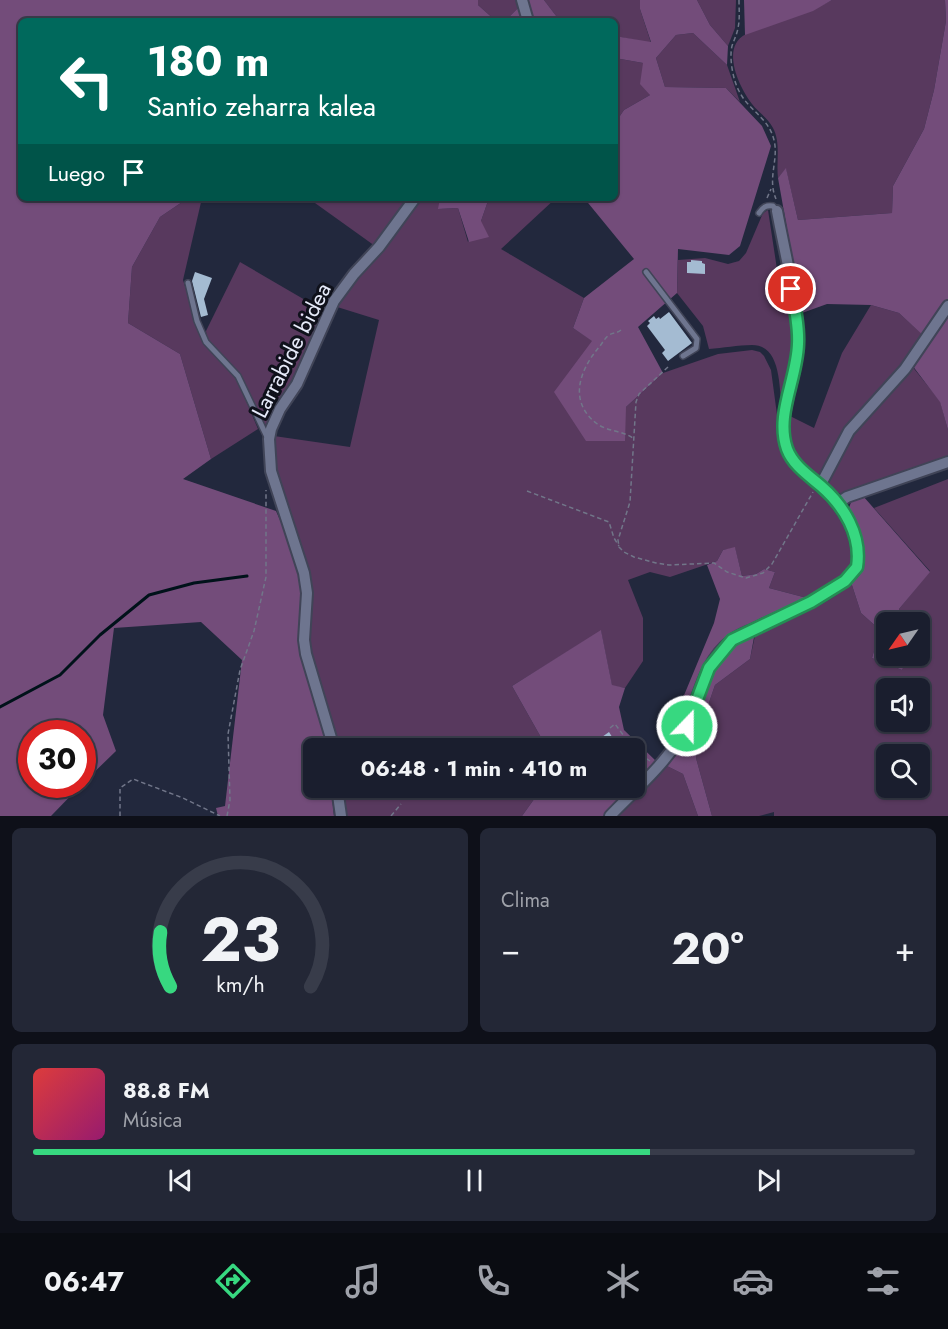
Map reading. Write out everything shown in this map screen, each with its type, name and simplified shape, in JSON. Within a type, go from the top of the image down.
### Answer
[{"type":"street","points":[[522,0],[527,18]]},
{"type":"street","name":"Larrabide bidea","points":[[331,738],[306,654],[304,640],[307,593],[304,573],[271,471],[269,439],[280,409],[297,384],[334,301],[354,274],[379,247],[413,201]]},
{"type":"street","points":[[610,816],[658,767],[677,743],[687,726],[709,668],[732,640],[811,602],[852,575],[857,567],[856,543],[851,527],[838,503],[795,463],[788,452],[783,436],[784,415],[798,344],[795,309],[777,211]]},
{"type":"street","points":[[820,486],[849,431],[905,369],[948,306]]},
{"type":"street","points":[[838,503],[847,497],[948,462]]},
{"type":"street","points":[[338,798],[341,816]]},
{"type":"lane","points":[[761,210],[768,205],[773,206],[777,211]]},
{"type":"lane","points":[[646,272],[697,339],[696,348],[683,356]]},
{"type":"lane","points":[[188,283],[197,321],[206,342],[238,376],[269,439]]},
{"type":"path","points":[[739,0],[739,26],[731,55],[739,91],[747,103],[768,124],[775,150],[771,188],[761,210]]},
{"type":"path","points":[[771,188],[776,200],[777,211]]},
{"type":"path","points":[[621,330],[607,337],[588,361],[580,378],[579,391],[583,406],[593,421],[603,428],[635,439]]},
{"type":"path","points":[[619,547],[618,540],[630,502],[636,402],[639,394],[668,367]]},
{"type":"path","points":[[227,816],[230,800],[228,734],[240,670],[254,631],[266,578],[265,482]]},
{"type":"path","points":[[528,491],[609,522],[619,547],[634,557],[669,565],[714,563],[746,578],[763,573],[772,564],[808,500],[820,486]]},
{"type":"path","points":[[610,728],[615,724],[626,738]]},
{"type":"path","points":[[645,757],[658,767]]},
{"type":"path","points":[[120,816],[120,788],[133,779],[183,798],[220,816]]},
{"type":"path","points":[[391,816],[400,804]]},
{"type":"shaded area","points":[[0,0],[478,0],[478,5],[493,18],[18,18],[18,201],[184,201],[160,217],[132,267],[128,323],[180,354],[211,459],[183,479],[276,511],[295,554],[302,593],[298,643],[327,738],[303,738],[303,798],[332,798],[334,816],[218,816],[216,808],[225,806],[242,660],[201,622],[114,628],[103,715],[116,751],[96,770],[96,720],[18,720],[18,798],[68,798],[51,816],[0,816]]},
{"type":"shaded area","points":[[478,0],[526,0],[508,18],[493,18],[478,5]]},
{"type":"shaded area","points":[[526,0],[544,0],[558,18],[508,18]]},
{"type":"shaded area","points":[[544,0],[640,0],[640,9],[651,43],[618,37],[618,18],[558,18]]},
{"type":"shaded area","points":[[640,0],[697,0],[710,25],[728,46],[727,65],[693,33],[676,35],[656,58],[665,87],[726,88],[762,126],[771,146],[740,246],[729,255],[678,249],[677,293],[638,327],[663,373],[626,407],[625,441],[586,441],[554,392],[592,341],[573,328],[584,298],[634,259],[586,201],[618,201],[618,119],[624,110],[650,95],[640,84],[643,63],[618,59],[618,36],[651,42],[640,9]]},
{"type":"shaded area","points":[[697,0],[736,0],[735,28],[728,46],[710,25]]},
{"type":"shaded area","points":[[744,0],[832,0],[813,11],[745,35]]},
{"type":"shaded area","points":[[832,0],[945,0],[946,21],[934,90],[924,129],[893,186],[892,213],[798,220],[786,169],[778,178],[778,146],[775,134],[771,124],[752,104],[742,88],[734,68],[734,48],[738,40],[746,34]]},
{"type":"shaded area","points":[[945,0],[948,0],[948,430],[940,402],[912,365],[927,339],[899,313],[871,305],[827,304],[802,313],[778,178],[786,168],[798,220],[892,213],[893,186],[924,129],[934,90],[946,21]]},
{"type":"shaded area","points":[[693,33],[727,65],[740,102],[726,88],[665,87],[656,58],[676,35]]},
{"type":"shaded area","points":[[618,59],[643,63],[650,95],[624,110],[618,119]]},
{"type":"shaded area","points":[[184,201],[201,201],[183,280],[204,345],[236,377],[258,429],[211,459],[180,354],[128,323],[132,267],[160,217]]},
{"type":"shaded area","points":[[312,201],[410,201],[375,246]]},
{"type":"shaded area","points":[[417,201],[440,201],[439,209],[458,208],[468,242],[481,221],[488,201],[553,201],[501,249],[584,298],[573,328],[593,341],[626,407],[663,373],[718,354],[752,350],[760,352],[771,370],[780,437],[842,513],[854,545],[853,567],[839,581],[807,598],[769,588],[775,572],[764,569],[756,574],[742,576],[735,548],[723,550],[717,561],[670,577],[650,572],[628,580],[643,618],[643,661],[625,688],[612,686],[601,631],[512,686],[541,738],[335,738],[309,654],[310,605],[274,469],[274,436],[350,447],[379,320],[334,306]]},
{"type":"shaded area","points":[[439,201],[488,201],[481,221],[489,237],[469,242],[458,208],[438,209]]},
{"type":"shaded area","points":[[768,210],[780,289],[788,296],[795,342],[782,411],[777,370],[769,352],[762,347],[752,345],[709,349],[703,326],[677,293],[678,260],[705,258],[728,264],[739,261],[746,253],[763,213]]},
{"type":"shaded area","points":[[240,262],[324,311],[294,382],[268,426],[263,424],[241,375],[207,340],[206,331]]},
{"type":"shaded area","points":[[871,305],[899,313],[922,334],[907,360],[940,401],[948,430],[948,458],[843,494],[822,483],[794,455],[788,433],[790,416],[814,428],[842,353]]},
{"type":"shaded area","points":[[948,479],[948,816],[774,816],[774,812],[759,816],[712,816],[696,758],[700,729],[715,685],[750,659],[756,631],[850,579],[861,613],[876,626],[876,644],[872,658],[876,660],[876,666],[892,666],[902,670],[904,666],[930,666],[930,612],[899,612],[899,609],[930,571],[874,508]]},
{"type":"shaded area","points":[[863,496],[930,572],[899,609],[899,612],[876,612],[876,626],[861,613],[850,579],[856,535],[848,510],[852,500]]},
{"type":"shaded area","points":[[735,547],[742,576],[756,574],[764,569],[775,572],[769,588],[807,598],[757,621],[750,659],[715,685],[700,729],[696,758],[712,816],[698,816],[683,774],[667,766],[688,734],[684,723],[675,717],[714,623],[720,599],[707,565],[717,561],[723,550]]},
{"type":"shaded area","points":[[601,630],[612,685],[625,688],[619,707],[624,730],[632,738],[541,738],[512,686]]},
{"type":"shaded area","points":[[876,644],[876,660],[872,658]]},
{"type":"shaded area","points":[[892,666],[904,666],[902,670]]},
{"type":"shaded area","points":[[645,750],[656,761],[645,774]]},
{"type":"shaded area","points":[[667,766],[683,774],[698,816],[616,816],[634,798],[645,798],[645,788]]},
{"type":"shaded area","points":[[341,798],[535,798],[522,816],[343,816]]},
{"type":"shaded area","points":[[535,798],[622,798],[604,816],[522,816]]},
{"type":"building","points":[[702,261],[705,264],[705,274],[687,273],[687,262]]},
{"type":"building","points":[[195,272],[212,278],[204,299],[208,315],[201,317],[192,281]]},
{"type":"building","points":[[669,312],[692,343],[668,361],[662,353],[665,350],[647,326],[650,323],[648,321],[654,316],[660,319]]},
{"type":"building","points":[[609,732],[613,738],[603,738]]},
{"type":"waterway","points":[[0,707],[60,675],[100,635],[149,595],[194,583],[247,576]]},
{"type":"route","points":[[687,726],[709,668],[732,640],[811,602],[845,581],[857,567],[856,543],[844,511],[795,463],[788,452],[783,436],[784,415],[794,375],[798,344],[791,289]]}]
